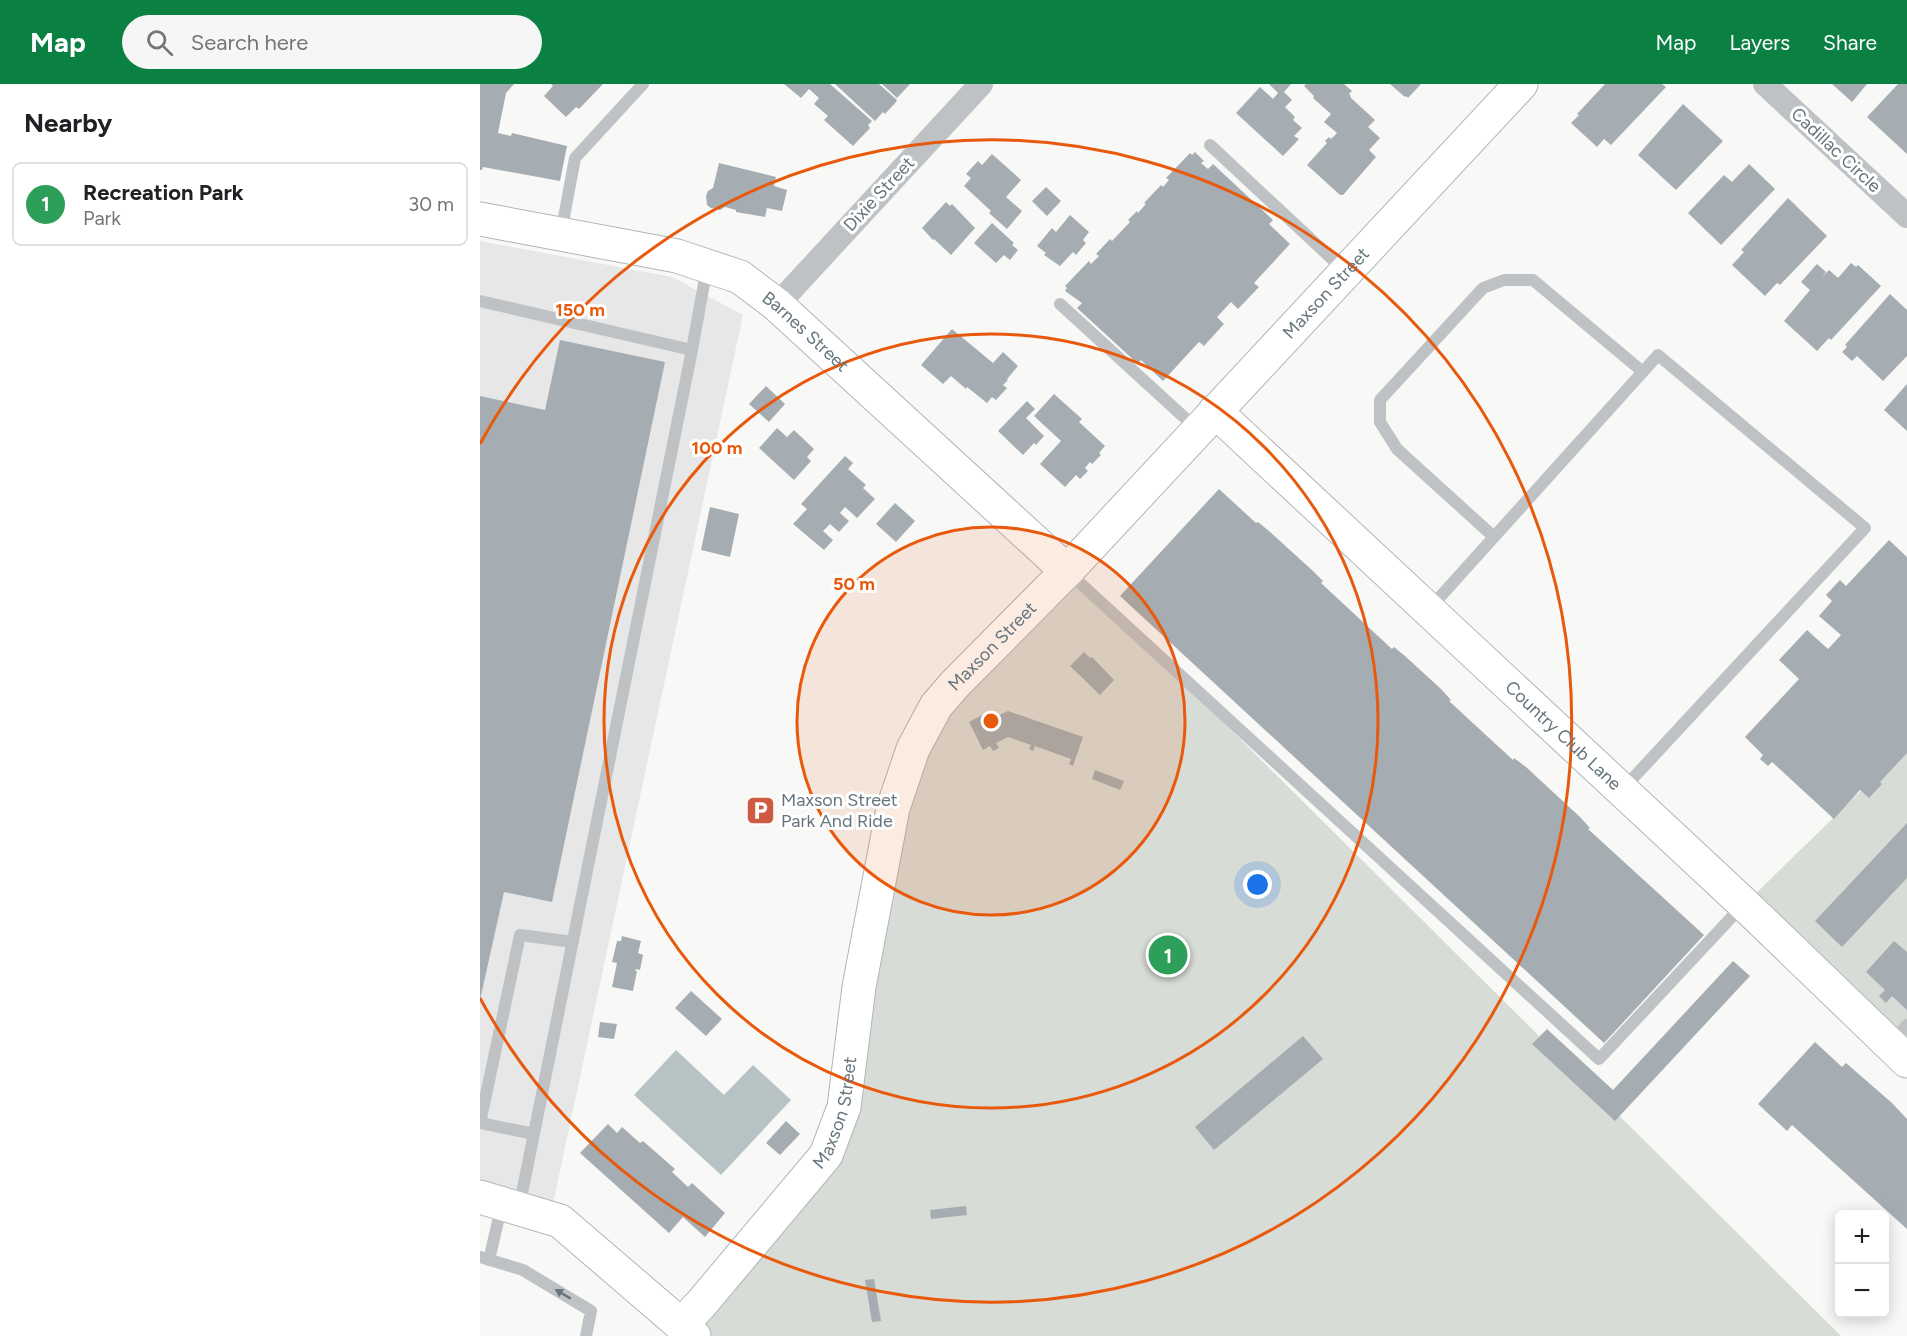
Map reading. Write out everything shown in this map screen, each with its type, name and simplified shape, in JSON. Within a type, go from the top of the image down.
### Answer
[{"type":"street","name":"Dixie Street","points":[[777,304],[981,84]]},
{"type":"street","name":"Maxson Street","points":[[687,1330],[701,1304],[826,1155],[844,1107],[859,987],[893,808],[913,749],[936,706],[1067,571],[1521,84]]},
{"type":"street","name":"Cadillac Circle","points":[[1765,84],[1907,216]]},
{"type":"street","name":"Barnes Street","points":[[480,219],[677,256],[740,277],[777,304],[1067,571]]},
{"type":"street","name":"Country Club Lane","points":[[1207,421],[1428,610],[1744,904],[1901,1043]]},
{"type":"street","points":[[500,1203],[560,1221],[687,1330]]},
{"type":"lane","points":[[561,234],[575,158],[643,84]]},
{"type":"lane","points":[[1210,145],[1346,272]]},
{"type":"lane","points":[[586,1336],[591,1311],[523,1270],[484,1259],[500,1203],[534,1134],[707,266]]},
{"type":"lane","points":[[1494,537],[1397,449],[1380,422],[1380,400],[1483,288],[1504,280],[1533,280],[1643,372]]},
{"type":"lane","points":[[480,301],[692,350]]},
{"type":"lane","points":[[1060,304],[1207,421]]},
{"type":"lane","points":[[1428,610],[1658,355],[1865,528],[1622,790]]},
{"type":"lane","points":[[1067,571],[1599,1059],[1744,904]]},
{"type":"lane","points":[[534,1134],[480,1123],[520,935],[573,942]]},
{"type":"shaded area","points":[[480,241],[672,277],[743,315],[552,1208],[480,1193]]},
{"type":"shaded area","points":[[1068,568],[1841,1336],[711,1336],[689,1316],[827,1165],[903,798],[930,726]]},
{"type":"shaded area","points":[[1907,746],[1907,1063],[1745,904]]},
{"type":"shaded area","points":[[676,1050],[724,1095],[753,1065],[791,1100],[721,1175],[634,1095]]},
{"type":"building","points":[[480,84],[514,84],[506,93],[498,133],[511,136],[512,133],[567,146],[560,181],[483,167],[480,170]]},
{"type":"building","points":[[551,84],[603,84],[579,109],[576,107],[566,117],[544,96],[553,86]]},
{"type":"building","points":[[784,84],[830,84],[872,121],[868,125],[870,128],[853,146],[824,120],[828,116],[814,104],[819,98],[809,89],[801,98]]},
{"type":"building","points":[[835,84],[879,84],[897,100],[885,114],[883,112],[875,121]]},
{"type":"building","points":[[882,84],[910,84],[897,98]]},
{"type":"building","points":[[1269,84],[1291,84],[1284,92],[1292,100],[1285,107],[1295,117],[1293,120],[1302,128],[1294,136],[1299,139],[1283,156],[1236,113],[1260,87],[1273,99],[1278,93]]},
{"type":"building","points":[[1306,84],[1344,84],[1352,91],[1349,94],[1350,97],[1375,120],[1368,127],[1380,138],[1369,150],[1376,157],[1343,195],[1340,195],[1307,165],[1327,143],[1325,141],[1337,133],[1324,122],[1331,114],[1313,98],[1314,96],[1304,86]]},
{"type":"building","points":[[1390,84],[1421,84],[1408,98]]},
{"type":"building","points":[[1605,84],[1662,84],[1666,87],[1611,145],[1604,139],[1597,147],[1571,123]]},
{"type":"building","points":[[1832,84],[1867,84],[1852,102]]},
{"type":"building","points":[[1898,84],[1907,84],[1907,154],[1867,117]]},
{"type":"building","points":[[1683,104],[1723,141],[1676,190],[1638,155]]},
{"type":"building","points":[[1195,152],[1204,161],[1201,163],[1208,169],[1213,164],[1273,220],[1269,224],[1290,244],[1254,283],[1259,287],[1238,309],[1231,302],[1217,317],[1224,324],[1204,346],[1199,342],[1163,381],[1141,360],[1138,364],[1077,308],[1082,303],[1065,291],[1067,288],[1065,286],[1089,261],[1091,264],[1099,256],[1096,254],[1110,239],[1112,241],[1130,222],[1128,220],[1137,211],[1138,213],[1161,185],[1163,187],[1169,180],[1166,178],[1190,153],[1192,155]]},
{"type":"building","points":[[992,154],[1021,180],[1006,197],[1022,211],[1007,229],[964,186],[971,178],[966,174],[978,161],[982,165]]},
{"type":"building","points":[[719,163],[776,177],[774,186],[787,190],[782,211],[767,208],[765,217],[736,212],[736,210],[725,207],[720,210],[707,205],[706,196],[713,188]]},
{"type":"building","points":[[1749,164],[1775,189],[1721,245],[1688,213],[1724,175],[1732,182]]},
{"type":"building","points":[[1046,187],[1061,201],[1047,216],[1032,201]]},
{"type":"building","points":[[1788,198],[1827,236],[1780,285],[1777,283],[1765,296],[1732,265],[1744,252],[1741,250]]},
{"type":"building","points":[[946,202],[950,206],[952,204],[975,228],[951,255],[922,228]]},
{"type":"building","points":[[1070,215],[1089,232],[1083,240],[1086,243],[1076,255],[1073,252],[1060,266],[1044,255],[1046,253],[1037,246],[1052,228],[1056,232]]},
{"type":"building","points":[[992,223],[1014,243],[1012,245],[1018,250],[1010,260],[1004,255],[996,263],[974,243]]},
{"type":"building","points":[[1851,263],[1856,267],[1858,265],[1881,286],[1831,340],[1829,338],[1817,351],[1784,321],[1810,290],[1801,282],[1817,264],[1826,272],[1822,277],[1829,270],[1838,278]]},
{"type":"building","points":[[1890,294],[1907,310],[1907,356],[1883,381],[1857,356],[1852,361],[1842,352],[1847,347],[1845,345]]},
{"type":"building","points":[[952,329],[993,363],[1003,352],[1018,366],[1003,385],[1007,388],[996,400],[992,397],[987,403],[951,376],[943,384],[921,365]]},
{"type":"building","points":[[560,340],[665,362],[552,902],[504,892],[480,1000],[480,396],[545,410]]},
{"type":"building","points":[[1907,384],[1907,431],[1884,410]]},
{"type":"building","points":[[766,386],[785,404],[769,422],[749,404]]},
{"type":"building","points":[[1054,394],[1082,419],[1079,422],[1105,446],[1099,453],[1101,455],[1085,468],[1088,471],[1080,479],[1076,475],[1065,487],[1040,464],[1061,441],[1034,416]]},
{"type":"building","points":[[1027,401],[1035,409],[1026,418],[1044,436],[1023,455],[998,431]]},
{"type":"building","points":[[777,428],[787,437],[794,430],[814,449],[807,457],[811,461],[794,480],[759,448]]},
{"type":"building","points":[[845,456],[853,463],[848,469],[866,485],[863,488],[875,499],[857,518],[845,507],[840,513],[849,521],[839,532],[830,524],[823,531],[833,540],[824,550],[793,524],[807,509],[801,504]]},
{"type":"building","points":[[1219,489],[1313,571],[1323,581],[1321,583],[1392,649],[1394,647],[1441,689],[1451,700],[1449,701],[1513,760],[1514,758],[1526,767],[1580,817],[1590,828],[1588,829],[1704,935],[1604,1043],[1120,596]]},
{"type":"building","points":[[895,503],[915,521],[896,542],[876,524]]},
{"type":"building","points":[[710,507],[739,514],[730,557],[701,550]]},
{"type":"building","points":[[1889,540],[1907,557],[1907,753],[1880,782],[1882,784],[1869,798],[1860,790],[1834,819],[1772,762],[1768,766],[1760,759],[1763,755],[1745,737],[1799,679],[1779,660],[1807,630],[1828,649],[1841,635],[1819,616],[1832,601],[1826,595],[1840,580],[1846,586]]},
{"type":"building","points":[[1084,652],[1090,658],[1092,657],[1114,680],[1100,695],[1070,666]]},
{"type":"building","points":[[990,711],[993,718],[1008,711],[1083,737],[1073,766],[1069,764],[1071,759],[1035,746],[1033,751],[1029,749],[1031,745],[1008,737],[996,743],[999,748],[993,751],[990,746],[983,750],[969,722]]},
{"type":"building","points":[[1095,770],[1124,781],[1120,790],[1092,779]]},
{"type":"building","points":[[1907,823],[1907,878],[1842,947],[1815,921]]},
{"type":"building","points":[[622,936],[641,941],[638,953],[643,955],[640,970],[635,971],[637,971],[633,991],[612,987],[617,963],[612,962],[617,941],[621,941]]},
{"type":"building","points":[[1894,941],[1907,952],[1907,1010],[1892,996],[1886,1003],[1879,996],[1885,990],[1866,972]]},
{"type":"building","points":[[1733,961],[1750,976],[1615,1121],[1532,1044],[1547,1029],[1613,1090]]},
{"type":"building","points":[[691,991],[722,1019],[706,1036],[675,1008]]},
{"type":"building","points":[[600,1022],[617,1024],[614,1039],[598,1037]]},
{"type":"building","points":[[1303,1036],[1323,1059],[1214,1150],[1195,1127]]},
{"type":"building","points":[[1815,1042],[1842,1067],[1846,1063],[1907,1119],[1907,1229],[1889,1213],[1889,1210],[1886,1210],[1792,1125],[1787,1131],[1758,1104]]},
{"type":"building","points":[[786,1121],[800,1134],[780,1155],[766,1143]]},
{"type":"building","points":[[608,1124],[617,1133],[622,1127],[640,1143],[643,1141],[675,1169],[672,1172],[688,1187],[692,1183],[725,1213],[705,1237],[683,1217],[669,1233],[580,1153]]},
{"type":"building","points":[[966,1206],[967,1215],[931,1219],[930,1210]]},
{"type":"building","points":[[874,1279],[881,1321],[872,1322],[865,1280]]},
{"type":"place","name":"Maxson Street Park And Ride","points":[[760,810]]},
{"type":"place","name":"Recreation Park","points":[[1168,955]]}]
